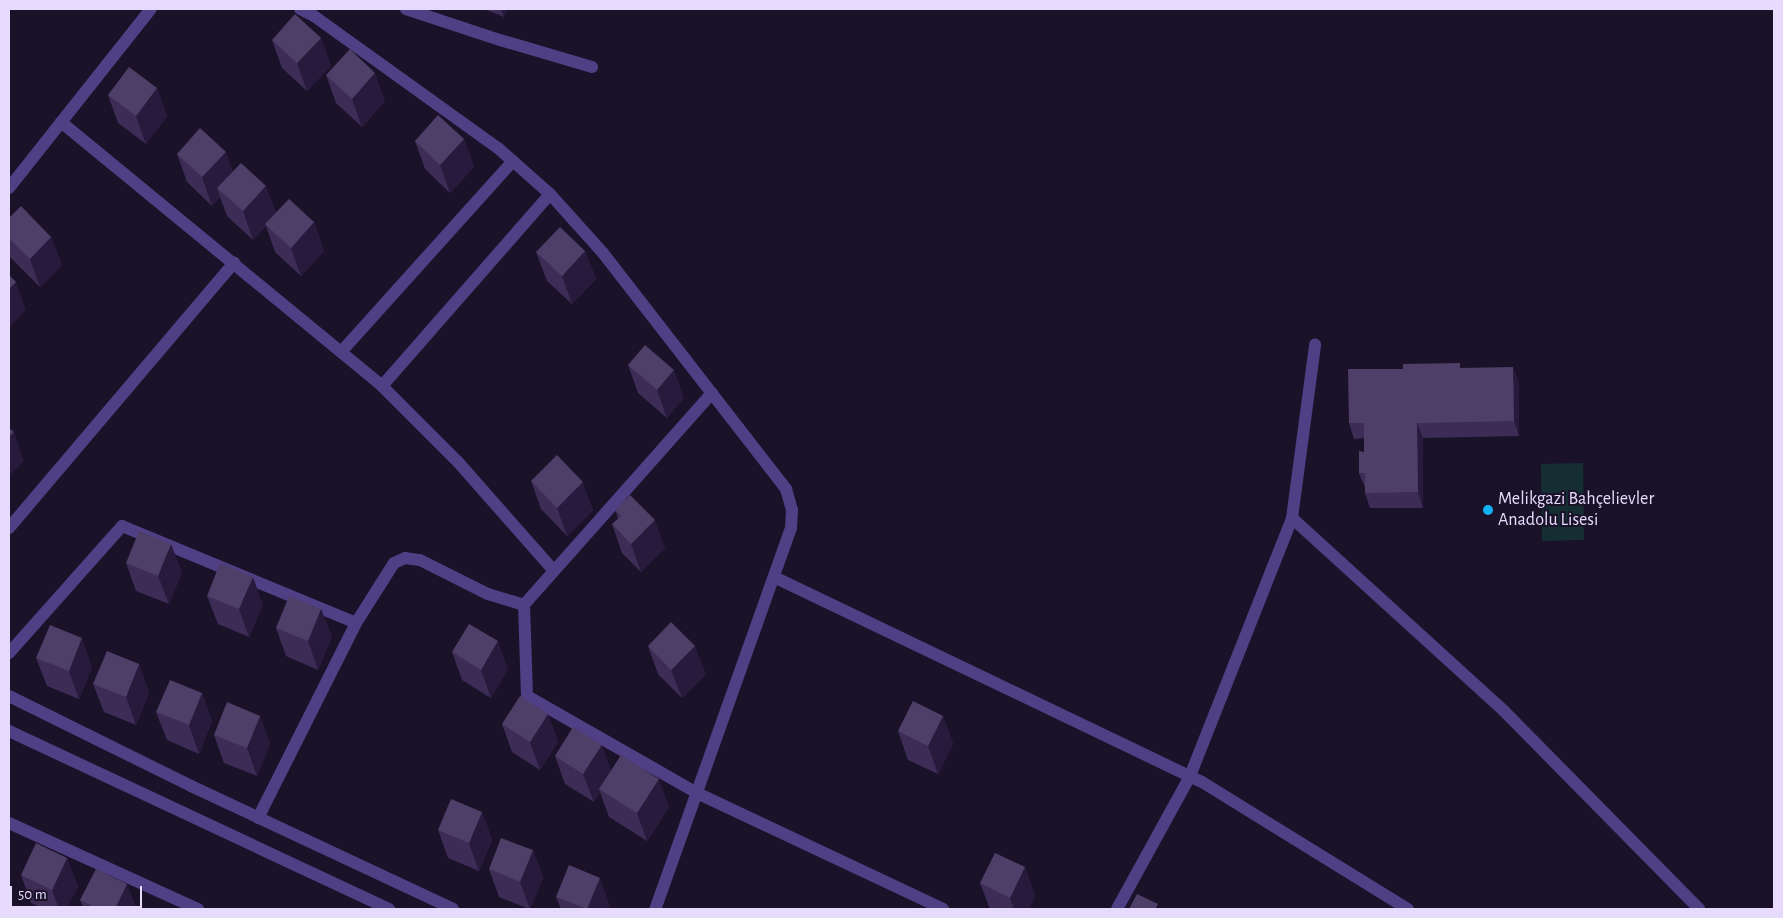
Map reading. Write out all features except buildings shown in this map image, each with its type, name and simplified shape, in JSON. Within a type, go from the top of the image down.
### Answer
[{"type":"street","points":[[9,188],[151,9]]},
{"type":"street","points":[[300,9],[314,16],[513,161],[550,194],[603,253],[780,478],[790,501],[791,528],[655,909]]},
{"type":"street","points":[[406,9],[500,40],[592,67]]},
{"type":"street","points":[[61,122],[382,386],[463,468],[554,570]]},
{"type":"street","points":[[341,352],[513,161]]},
{"type":"street","points":[[382,386],[550,194]]},
{"type":"street","points":[[9,528],[234,264]]},
{"type":"street","points":[[1118,909],[1190,776],[1292,518],[1315,345]]},
{"type":"street","points":[[712,393],[524,605],[526,696],[697,793],[943,909]]},
{"type":"street","points":[[1292,518],[1504,711],[1699,909]]},
{"type":"street","points":[[9,653],[122,526],[356,623]]},
{"type":"street","points":[[258,818],[356,623],[389,568],[405,558],[420,560],[488,594],[524,605]]},
{"type":"street","points":[[774,577],[1190,776],[1408,909]]},
{"type":"street","points":[[9,696],[258,818],[453,909]]},
{"type":"street","points":[[9,731],[384,908]]},
{"type":"street","points":[[9,823],[198,909]]},
{"type":"green space","points":[[1583,463],[1584,540],[1542,541],[1541,464]]},
{"type":"place","name":"Melikgazi Bahçelievler Anadolu Lisesi","points":[[1488,510]]}]
